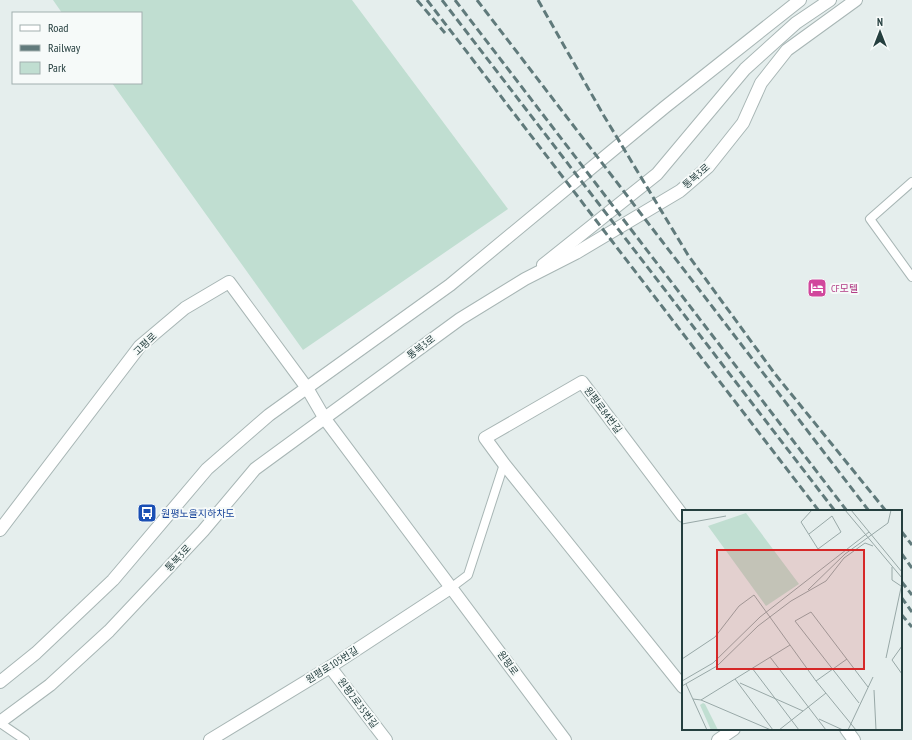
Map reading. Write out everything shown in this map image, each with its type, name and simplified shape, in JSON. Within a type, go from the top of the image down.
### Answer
[{"type":"street","points":[[0,682],[36,653],[113,580],[207,469],[269,414],[450,285],[665,107],[800,0]]},
{"type":"street","points":[[525,279],[657,174],[745,69],[796,24],[830,0]]},
{"type":"street","name":"통복3로","points":[[0,722],[50,684],[109,631],[203,531],[255,469],[460,319],[525,279],[576,253],[673,195],[708,167],[744,123],[761,83],[787,50],[856,0]]},
{"type":"street","name":"고평로","points":[[0,530],[140,346],[185,308],[228,282],[307,388]]},
{"type":"street","name":"원평로84번길","points":[[682,515],[582,382],[485,438],[504,464],[682,686]]},
{"type":"street","name":"원평로","points":[[307,388],[325,419],[565,740]]},
{"type":"street","name":"원평로105번길","points":[[218,738],[452,587]]},
{"type":"street","name":"원평2로35번길","points":[[330,667],[386,740]]},
{"type":"street","points":[[721,736],[732,730]]},
{"type":"street","points":[[847,730],[854,740]]},
{"type":"lane","points":[[912,182],[870,219],[912,277]]},
{"type":"lane","points":[[452,587],[468,575],[504,464]]},
{"type":"lane","points":[[0,722],[25,740]]},
{"type":"green space","points":[[53,0],[352,0],[508,209],[303,350],[113,84],[142,84],[142,12],[61,12]]},
{"type":"railway","points":[[417,0],[445,33]]},
{"type":"railway","points":[[427,0],[818,510]]},
{"type":"railway","points":[[442,0],[834,510]]},
{"type":"railway","points":[[455,0],[846,510]]},
{"type":"railway","points":[[477,0],[868,510]]},
{"type":"railway","points":[[538,0],[604,116],[688,255],[775,374],[885,510]]},
{"type":"railway","points":[[902,532],[912,545]]},
{"type":"railway","points":[[902,554],[912,568]]},
{"type":"railway","points":[[902,582],[912,595]]},
{"type":"railway","points":[[902,598],[912,612]]},
{"type":"railway","points":[[902,615],[912,627]]},
{"type":"place","name":"CF모텔","points":[[817,288]]},
{"type":"place","name":"원평노을지하차도","points":[[147,513]]}]
